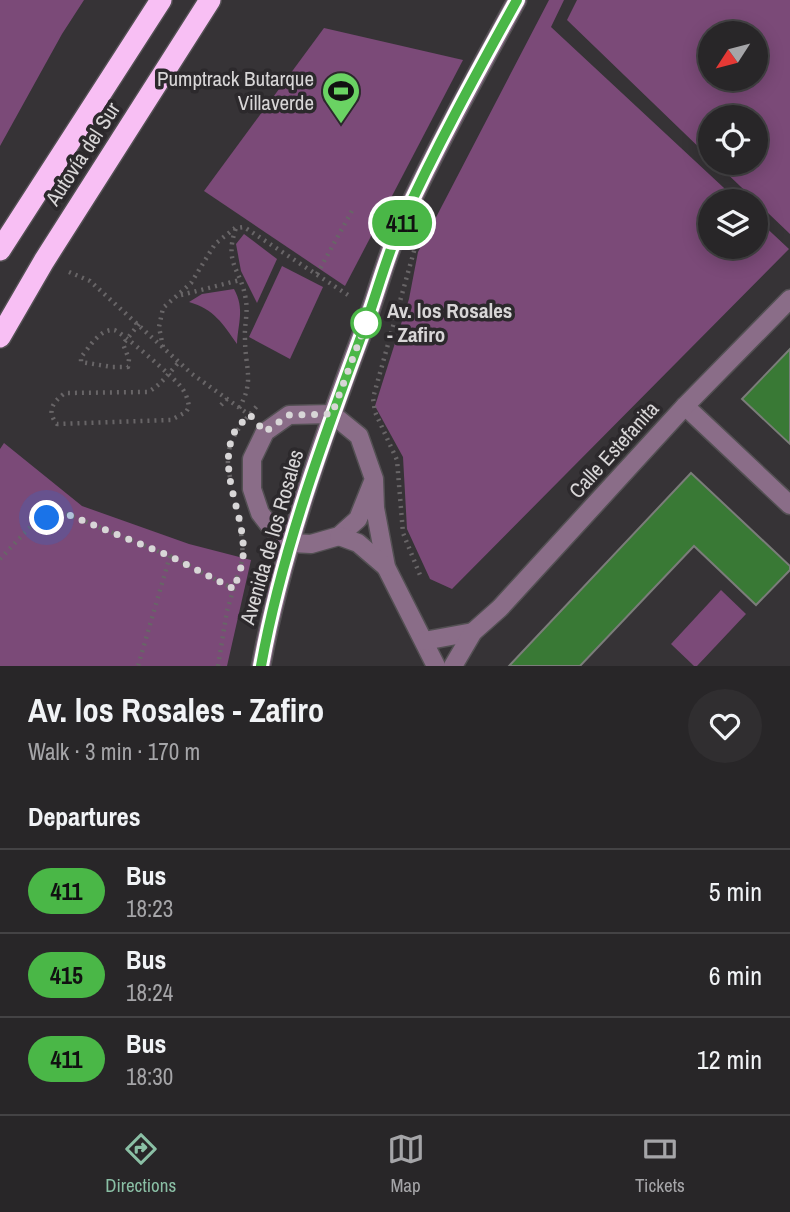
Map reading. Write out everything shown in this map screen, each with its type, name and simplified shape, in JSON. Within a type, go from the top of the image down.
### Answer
[{"type":"highway","name":"Autovía del Sur","points":[[0,250],[161,0]]},
{"type":"highway","name":"Autovía del Sur","points":[[0,337],[44,261],[210,0]]},
{"type":"street","name":"Avenida de los Rosales","points":[[261,666],[291,543],[332,414],[399,228],[517,0]]},
{"type":"street","name":"Calle Estefanita","points":[[453,666],[473,632],[500,608],[685,406],[790,299]]},
{"type":"street","points":[[685,406],[790,505]]},
{"type":"street","points":[[374,478],[358,519],[339,536],[311,544],[291,543],[270,526],[260,513],[252,489],[252,459],[265,432],[289,415],[332,414],[359,436],[374,478],[386,568],[436,666]]},
{"type":"street","points":[[339,536],[358,543],[386,568]]},
{"type":"street","points":[[424,641],[473,632]]},
{"type":"path","points":[[317,274],[353,209]]},
{"type":"path","points":[[163,348],[159,327],[163,309],[191,284],[215,244],[236,228],[244,227],[348,295]]},
{"type":"path","points":[[236,228],[230,250],[232,264],[246,300],[244,340],[250,374],[247,392],[239,408]]},
{"type":"path","points":[[420,575],[404,533],[397,460],[375,412],[373,398],[421,234]]},
{"type":"path","points":[[69,272],[90,281],[179,362],[250,415],[265,432]]},
{"type":"path","points":[[177,296],[240,280]]},
{"type":"path","points":[[139,324],[127,338],[123,344],[130,359],[128,366],[111,367],[81,362],[80,357],[103,333],[112,329],[120,331],[127,338],[168,374],[180,384],[188,400],[189,407],[186,412],[171,420],[57,424],[50,410],[55,400],[65,393],[148,392],[158,387],[168,374],[179,362]]},
{"type":"path","points":[[221,405],[227,399]]},
{"type":"path","points":[[232,482],[229,472],[230,452],[235,431],[257,406]]},
{"type":"path","points":[[0,559],[32,524],[62,512],[170,556],[234,589]]},
{"type":"path","points":[[218,666],[227,611],[243,557],[240,514]]},
{"type":"path","points":[[138,666],[170,556]]},
{"type":"shaded area","points":[[0,0],[84,0],[62,34],[0,146]]},
{"type":"shaded area","points":[[549,0],[564,0],[551,27],[698,164],[698,175],[710,175],[725,189],[698,189],[698,259],[768,259],[768,229],[789,249],[452,589],[430,579],[407,529],[403,457],[375,406],[409,299],[418,252]]},
{"type":"shaded area","points":[[577,0],[790,0],[790,234],[768,213],[768,189],[743,189],[729,175],[768,175],[768,105],[698,105],[698,146],[567,20]]},
{"type":"shaded area","name":"Pumptrack Butarque Villaverde","points":[[324,28],[463,60],[345,286],[204,191]]},
{"type":"shaded area","points":[[244,234],[277,259],[257,303],[241,271],[236,244]]},
{"type":"shaded area","points":[[282,266],[323,287],[290,359],[249,337]]},
{"type":"shaded area","points":[[234,289],[240,310],[237,344],[211,313],[189,302],[202,294]]},
{"type":"shaded area","points":[[4,443],[82,506],[189,544],[251,560],[227,666],[0,666],[0,449]]},
{"type":"shaded area","points":[[721,590],[746,614],[697,666],[694,666],[671,644]]},
{"type":"building","points":[[790,349],[790,444],[742,399]]},
{"type":"building","points":[[691,473],[790,566],[790,570],[756,605],[694,546],[580,666],[509,666]]},
{"type":"bus line","name":"411","points":[[261,666],[270,622],[307,491],[399,228],[517,0]]},
{"type":"place","name":"Pumptrack Butarque Villaverde","points":[[341,125]]},
{"type":"place","name":"Av. los Rosales - Zafiro","points":[[366,323]]},
{"type":"route","points":[[47,518],[62,512],[170,556],[234,589],[243,557],[240,514],[229,472],[235,431],[250,415],[265,432],[289,415],[332,414],[366,323]]}]
